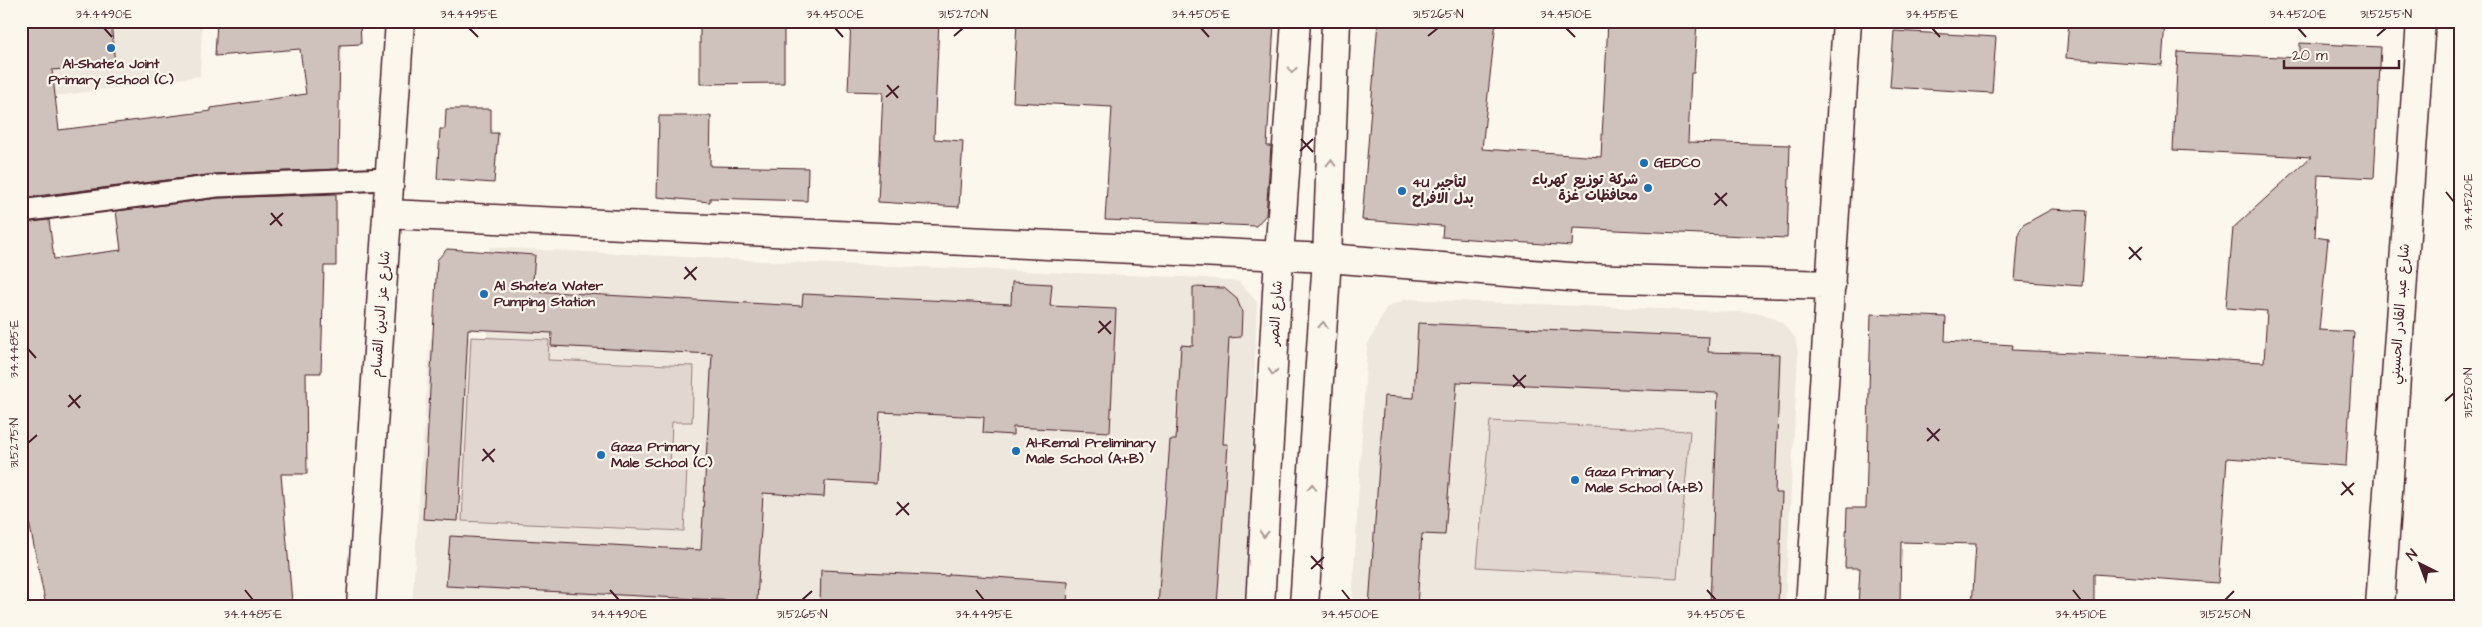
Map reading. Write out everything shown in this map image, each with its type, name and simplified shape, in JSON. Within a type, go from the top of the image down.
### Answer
[{"type":"street","name":"شارع عز الدين القسام","points":[[361,606],[400,21]]},
{"type":"street","name":"شارع النصر","points":[[1260,606],[1279,256],[1296,21]]},
{"type":"street","points":[[1304,606],[1327,258],[1336,21]]},
{"type":"street","points":[[1810,606],[1847,21]]},
{"type":"street","name":"شارع عبد القادر الحسيني","points":[[2380,606],[2421,21]]},
{"type":"street","points":[[388,214],[1327,258],[1583,278],[1831,285]]},
{"type":"lane","points":[[21,211],[217,186],[388,179]]},
{"type":"shaded area","name":"Al-Shate'a Joint Primary School (C)","points":[[21,21],[202,21],[200,76],[21,101]]},
{"type":"shaded area","points":[[489,247],[784,262],[1206,278],[1239,282],[1257,302],[1247,606],[412,606],[430,338],[487,337]]},
{"type":"shaded area","name":"Gaza Primary Male School (A+B)","points":[[1406,299],[1761,313],[1781,322],[1795,337],[1798,354],[1785,606],[1352,606],[1367,346],[1386,308]]},
{"type":"shaded area","points":[[471,337],[549,340],[548,360],[694,366],[692,422],[672,422],[670,467],[687,468],[684,531],[462,521]]},
{"type":"shaded area","points":[[1490,421],[1690,431],[1677,578],[1477,567]]},
{"type":"building","points":[[21,21],[111,21],[115,65],[52,70],[59,130],[211,111],[211,108],[306,94],[300,49],[215,56],[217,21],[360,21],[361,44],[340,45],[338,169],[216,174],[21,198]]},
{"type":"building","points":[[700,21],[784,21],[784,83],[700,84]]},
{"type":"building","points":[[851,21],[939,21],[934,139],[963,141],[959,207],[878,202],[883,92],[848,91]]},
{"type":"building","points":[[1017,21],[1128,21],[1204,25],[1204,21],[1274,22],[1267,146],[1271,146],[1266,215],[1256,226],[1105,220],[1112,107],[1013,102]]},
{"type":"building","points":[[1378,21],[1496,21],[1482,149],[1601,157],[1608,21],[1697,21],[1694,73],[1691,73],[1688,142],[1790,145],[1787,238],[1573,228],[1572,246],[1442,237],[1443,226],[1362,220]]},
{"type":"building","points":[[2069,21],[2165,21],[2162,65],[2066,58]]},
{"type":"building","points":[[1894,31],[1996,37],[1992,93],[1890,87]]},
{"type":"building","points":[[2300,43],[2381,47],[2374,178],[2318,175],[2315,237],[2328,239],[2319,330],[2354,332],[2346,466],[2227,458],[2218,583],[2094,574],[2094,606],[1972,606],[1976,544],[1901,542],[1900,606],[1858,606],[1860,568],[1845,568],[1847,508],[1866,508],[1871,314],[1946,317],[1945,341],[2013,345],[2012,350],[2264,362],[2267,311],[2226,308],[2233,228],[2311,157],[2173,150],[2178,52],[2300,58]]},
{"type":"building","points":[[446,109],[491,109],[491,133],[498,133],[494,183],[437,179],[440,129],[445,129]]},
{"type":"building","points":[[659,116],[711,116],[710,166],[808,168],[807,201],[710,198],[710,202],[657,197]]},
{"type":"building","points":[[336,194],[336,266],[324,266],[321,373],[306,373],[307,474],[281,474],[292,602],[243,606],[46,606],[21,482],[21,223],[49,220],[54,259],[121,250],[116,211],[218,198]]},
{"type":"building","points":[[2052,209],[2087,211],[2082,286],[2015,281],[2019,232],[2023,225]]},
{"type":"building","points":[[447,249],[535,255],[532,291],[802,306],[803,294],[1011,304],[1012,282],[1052,284],[1050,306],[1116,309],[1110,432],[1013,427],[1013,435],[983,433],[984,417],[880,412],[876,484],[825,481],[824,497],[763,493],[757,602],[446,586],[450,536],[701,550],[712,354],[551,346],[552,333],[468,329],[458,521],[423,519],[437,260]]},
{"type":"building","points":[[1193,287],[1224,288],[1237,299],[1242,312],[1241,337],[1229,338],[1223,444],[1228,444],[1217,606],[1158,606],[1170,440],[1176,440],[1181,345],[1193,346]]},
{"type":"building","points":[[1418,323],[1709,337],[1708,352],[1780,354],[1775,493],[1782,493],[1778,606],[1710,606],[1718,393],[1457,382],[1445,535],[1422,534],[1417,606],[1369,606],[1384,396],[1414,398]]},
{"type":"building","points":[[821,570],[949,576],[949,574],[1068,582],[1067,606],[820,606]]},
{"type":"place","name":"Al-Shate'a Joint Primary School (C)","points":[[111,48]]},
{"type":"place","name":"GEDCO","points":[[1644,163]]},
{"type":"place","name":"شركة توزيع كهرباء محافظات غزة","points":[[1648,188]]},
{"type":"place","name":"4U لتأجير بدل الافراح","points":[[1402,191]]},
{"type":"place","name":"Al Shate'a Water Pumping Station","points":[[484,294]]},
{"type":"place","name":"Al-Remal Preliminary Male School (A+B)","points":[[1016,451]]},
{"type":"place","name":"Gaza Primary Male School (C)","points":[[601,455]]},
{"type":"place","name":"Gaza Primary Male School (A+B)","points":[[1575,480]]}]
